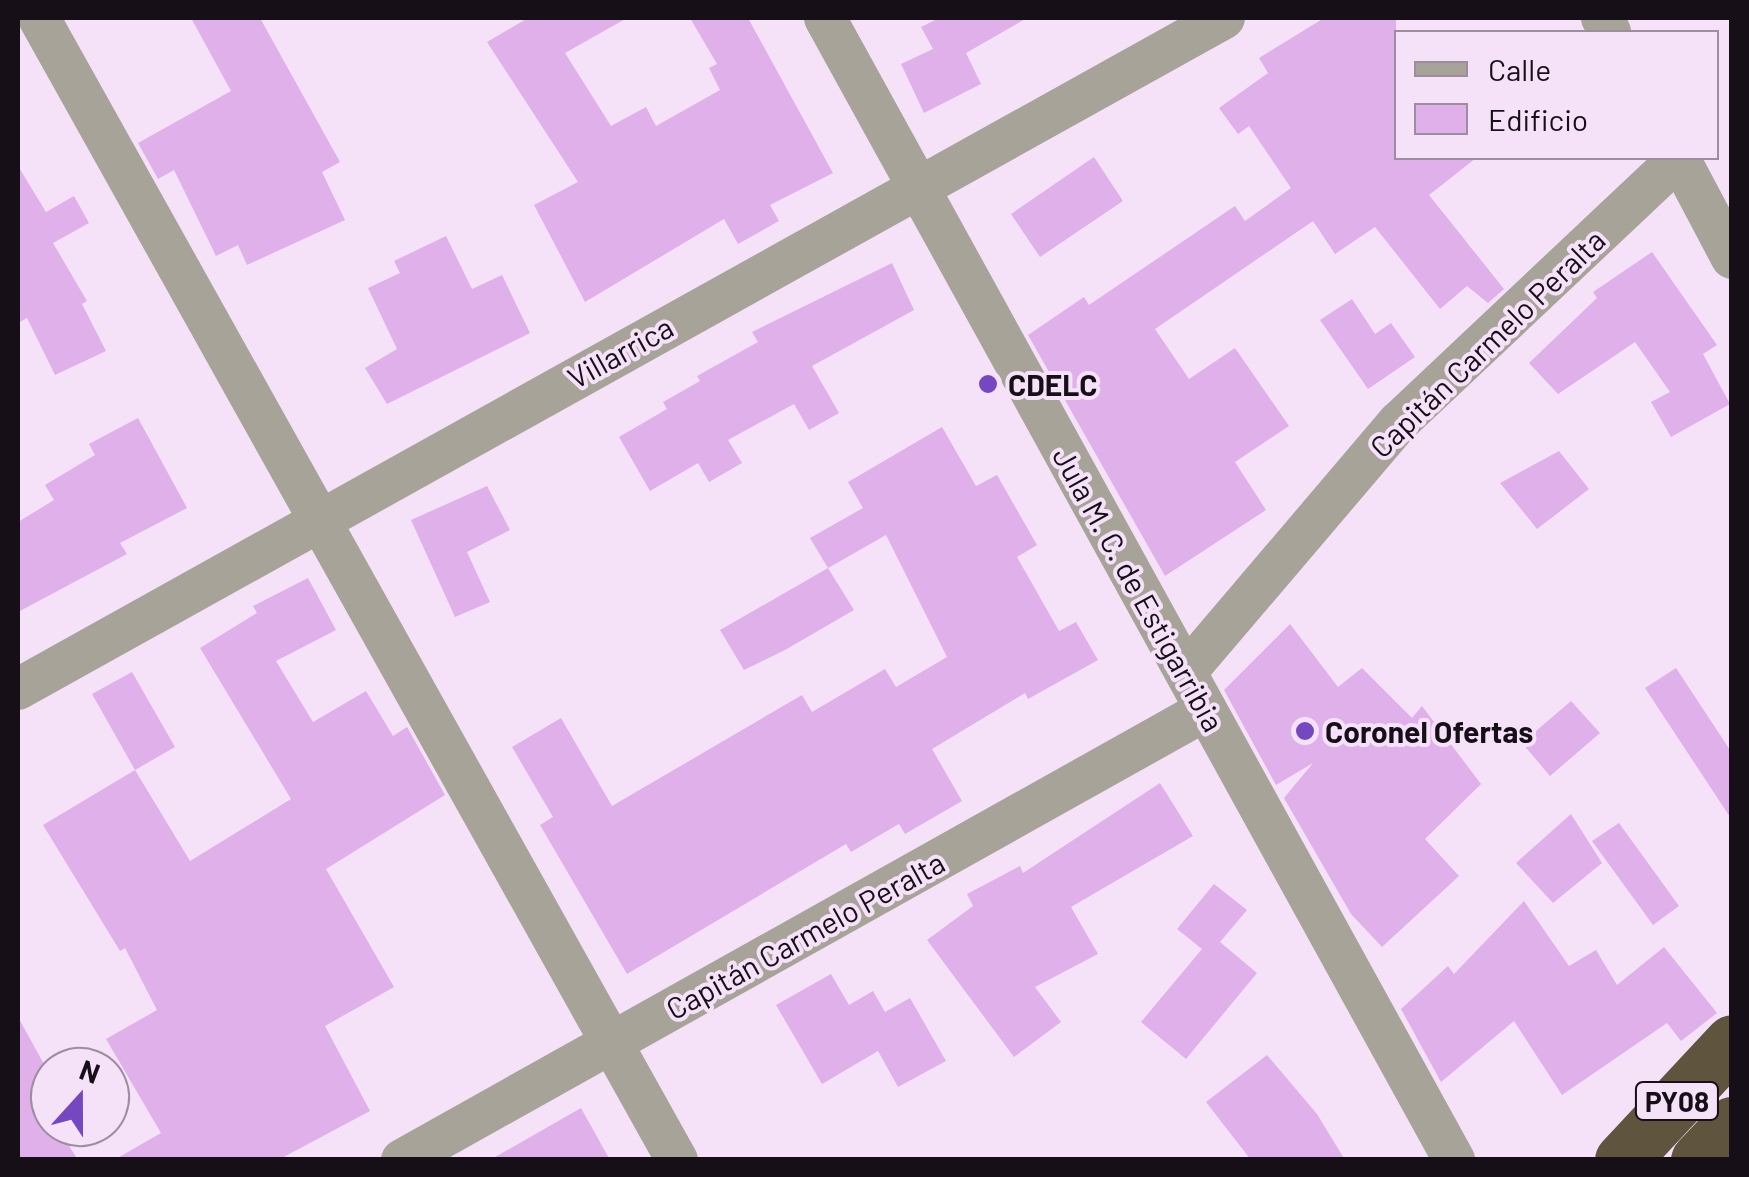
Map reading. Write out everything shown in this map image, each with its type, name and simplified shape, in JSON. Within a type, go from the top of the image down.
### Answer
[{"type":"highway","name":"PY08","points":[[1622,1160],[1732,1042]]},
{"type":"highway","name":"PY08","points":[[1698,1160],[1732,1124]]},
{"type":"street","points":[[39,18],[677,1160]]},
{"type":"street","name":"Jula M. C. de Estigarribia","points":[[825,18],[1454,1160]]},
{"type":"street","name":"Villarrica","points":[[18,689],[320,516],[1224,18]]},
{"type":"street","name":"Capitán Carmelo Peralta","points":[[1186,672],[1398,422],[1677,160]]},
{"type":"street","points":[[1680,160],[1732,258]]},
{"type":"street","name":"Capitán Carmelo Peralta","points":[[402,1160],[1206,710]]},
{"type":"building","points":[[191,18],[260,18],[340,162],[322,172],[345,220],[247,265],[238,245],[216,256],[174,170],[158,179],[138,143],[231,91]]},
{"type":"building","points":[[528,18],[627,18],[565,53],[611,126],[646,107],[656,126],[720,90],[709,68],[717,64],[690,18],[748,18],[833,173],[770,205],[779,221],[738,244],[724,219],[585,302],[534,205],[578,182],[487,42]]},
{"type":"building","points":[[939,18],[1027,18],[966,53],[981,84],[924,113],[901,64],[933,49],[921,27]]},
{"type":"building","points":[[1324,18],[1396,18],[1394,160],[1473,160],[1429,195],[1504,289],[1488,303],[1467,286],[1440,309],[1375,227],[1335,254],[1313,221],[1155,329],[1189,379],[1235,348],[1289,426],[1235,462],[1266,510],[1165,576],[1028,335],[1084,297],[1089,305],[1235,206],[1245,221],[1291,188],[1249,126],[1238,134],[1219,108],[1268,73],[1259,58]]},
{"type":"building","points":[[1094,157],[1123,201],[1040,257],[1011,214]]},
{"type":"building","points":[[18,166],[46,212],[74,196],[89,223],[53,243],[87,301],[82,304],[106,351],[55,375],[27,318],[18,323]]},
{"type":"building","points":[[446,236],[472,289],[502,275],[530,333],[387,404],[365,368],[397,349],[368,288],[400,273],[394,261]]},
{"type":"building","points":[[1652,252],[1717,345],[1703,354],[1730,404],[1671,437],[1651,402],[1670,392],[1635,342],[1558,394],[1529,363],[1597,298],[1593,292]]},
{"type":"building","points":[[892,263],[914,310],[812,366],[839,413],[809,430],[794,404],[728,440],[742,463],[709,482],[698,463],[650,491],[619,437],[667,409],[663,402],[700,381],[697,376],[758,342],[752,332]]},
{"type":"building","points":[[1352,299],[1375,334],[1391,323],[1415,357],[1368,389],[1320,320]]},
{"type":"building","points":[[138,418],[187,508],[120,543],[127,554],[18,612],[18,522],[54,500],[45,485],[95,455],[89,444]]},
{"type":"building","points":[[942,427],[976,486],[997,475],[1037,545],[1017,557],[1059,631],[1076,622],[1098,660],[1028,699],[1025,693],[932,749],[962,801],[905,834],[899,824],[851,852],[846,844],[627,974],[540,825],[553,817],[512,747],[561,718],[612,806],[802,695],[812,712],[885,669],[896,687],[947,657],[886,535],[828,568],[810,538],[863,508],[848,482]]},
{"type":"building","points":[[1559,451],[1589,489],[1537,529],[1500,483]]},
{"type":"building","points":[[487,486],[510,530],[467,552],[490,602],[455,617],[411,520]]},
{"type":"building","points":[[828,568],[854,610],[744,670],[720,630]]},
{"type":"building","points":[[308,578],[336,630],[276,661],[313,722],[366,691],[393,736],[407,727],[445,795],[326,869],[394,987],[325,1026],[370,1111],[278,1160],[114,1160],[161,1133],[130,1080],[130,1047],[111,1047],[106,1039],[157,1010],[125,948],[120,951],[43,825],[135,770],[190,861],[291,799],[200,648],[257,613],[253,606]]},
{"type":"building","points":[[1290,624],[1338,687],[1362,668],[1412,718],[1422,706],[1481,784],[1425,839],[1459,876],[1382,947],[1351,914],[1284,798],[1313,763],[1276,785],[1224,690]]},
{"type":"building","points":[[1676,668],[1732,753],[1732,820],[1645,688]]},
{"type":"building","points":[[132,672],[175,747],[135,770],[92,694]]},
{"type":"building","points":[[1571,701],[1600,733],[1550,776],[1522,743]]},
{"type":"building","points":[[1160,783],[1193,836],[1071,907],[1098,954],[1035,987],[1061,1022],[1014,1057],[927,940],[973,906],[967,894],[1020,866],[1023,873]]},
{"type":"building","points":[[1571,814],[1602,863],[1553,903],[1516,863]]},
{"type":"building","points":[[1619,823],[1679,906],[1653,925],[1592,841]]},
{"type":"building","points":[[1214,884],[1247,910],[1220,942],[1257,973],[1186,1059],[1141,1022],[1202,949],[1177,929]]},
{"type":"building","points":[[1524,901],[1569,966],[1596,950],[1617,985],[1664,947],[1717,1013],[1681,1041],[1667,1023],[1562,1095],[1514,1021],[1441,1082],[1401,1009],[1448,966],[1454,974]]},
{"type":"building","points":[[831,974],[849,1005],[873,991],[885,1012],[910,998],[946,1061],[898,1087],[878,1051],[822,1084],[776,1005]]},
{"type":"building","points":[[18,1017],[35,1047],[30,1047],[30,1147],[70,1147],[78,1160],[18,1160]]},
{"type":"building","points":[[1267,1055],[1317,1114],[1345,1160],[1251,1160],[1206,1102]]},
{"type":"building","points":[[581,1108],[610,1160],[490,1160]]},
{"type":"place","name":"CDELC","points":[[988,384]]},
{"type":"place","name":"Coronel Ofertas","points":[[1305,731]]}]
